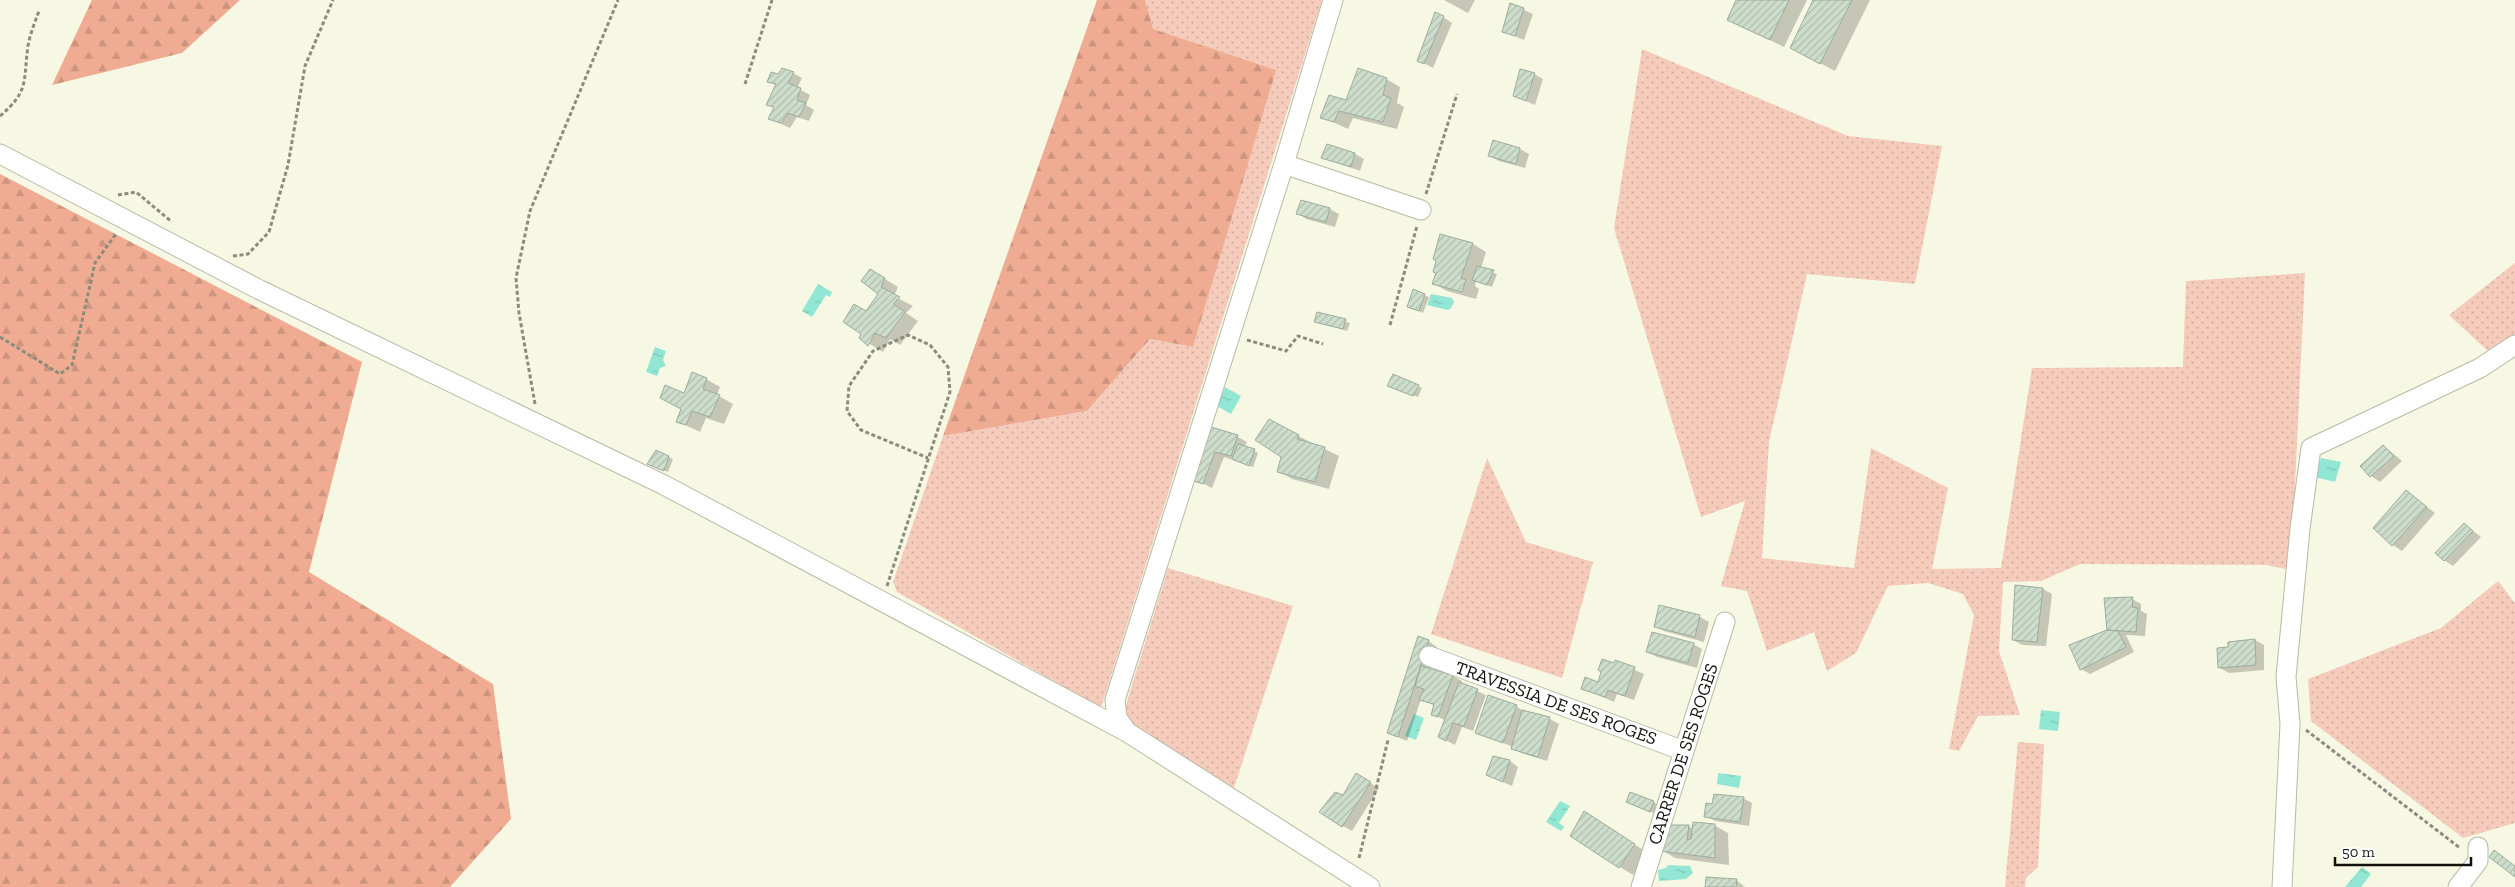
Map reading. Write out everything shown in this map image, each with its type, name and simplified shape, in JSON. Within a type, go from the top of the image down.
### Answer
[{"type":"street","points":[[1127,732],[1117,718],[1115,700],[1284,164],[1333,0]]},
{"type":"street","points":[[0,154],[260,290],[664,485],[883,601],[1127,732],[1370,887]]},
{"type":"street","points":[[1284,164],[1421,210]]},
{"type":"street","points":[[2282,887],[2290,724],[2286,677],[2300,529],[2311,448],[2480,368],[2515,345]]},
{"type":"street","name":"CARRER DE SES ROGES","points":[[1641,887],[1725,622]]},
{"type":"street","name":"TRAVESSIA DE SES ROGES","points":[[1428,656],[1684,751]]},
{"type":"street","points":[[2458,887],[2478,854]]},
{"type":"path","points":[[228,257],[248,254],[268,232],[288,165],[305,66],[333,0]]},
{"type":"path","points":[[540,426],[519,313],[516,278],[530,211],[618,0]]},
{"type":"path","points":[[745,84],[772,0]]},
{"type":"path","points":[[0,116],[16,102],[26,81],[28,44],[39,11]]},
{"type":"path","points":[[108,211],[118,194],[136,192],[175,225]]},
{"type":"path","points":[[0,338],[60,374],[72,365],[95,263],[117,232],[132,239],[146,230]]},
{"type":"path","points":[[883,601],[890,570],[928,458],[950,392],[948,367],[930,345],[908,335],[873,351],[849,386],[847,411],[861,430],[928,458]]},
{"type":"path","points":[[1230,336],[1286,351],[1298,336],[1323,344]]},
{"type":"path","points":[[2290,724],[2302,726],[2478,854]]},
{"type":"path","points":[[1354,877],[1388,740]]},
{"type":"shaded area","points":[[1145,0],[1322,0],[1101,708],[897,592],[893,582],[943,436],[1087,411],[1150,339],[1193,347],[1275,70],[1152,29]]},
{"type":"shaded area","points":[[1642,49],[1848,136],[1942,146],[1915,284],[1807,274],[1769,442],[1762,558],[1854,568],[1871,448],[1948,488],[1932,569],[2001,568],[2032,368],[2183,367],[2186,281],[2305,273],[2291,570],[2266,565],[2080,564],[2041,581],[2003,582],[1999,651],[2020,715],[1978,716],[1959,751],[1949,749],[1974,615],[1963,594],[1928,583],[1888,586],[1856,653],[1827,671],[1814,632],[1767,651],[1747,591],[1721,586],[1745,501],[1701,517],[1614,228]]},
{"type":"shaded area","points":[[2515,263],[2515,335],[2489,352],[2449,315]]},
{"type":"shaded area","points":[[1487,458],[1526,542],[1593,562],[1562,678],[1431,634]]},
{"type":"shaded area","points":[[1168,568],[1293,606],[1234,788],[1122,718]]},
{"type":"shaded area","points":[[2498,581],[2515,603],[2515,823],[2463,838],[2311,721],[2308,679],[2441,628]]},
{"type":"shaded area","points":[[2018,742],[2044,744],[2038,867],[2026,878],[2025,887],[2005,887]]},
{"type":"green space","points":[[92,0],[240,0],[182,53],[52,85]]},
{"type":"green space","points":[[1097,0],[1145,0],[1153,29],[1276,70],[1193,347],[1150,339],[1087,411],[943,436]]},
{"type":"green space","points":[[0,174],[362,362],[309,572],[493,684],[511,819],[450,887],[0,887]]},
{"type":"water","points":[[818,284],[832,292],[830,297],[826,295],[812,317],[802,311]]},
{"type":"water","points":[[1431,294],[1452,298],[1454,302],[1451,308],[1448,310],[1427,305]]},
{"type":"water","points":[[655,347],[666,351],[663,360],[666,366],[660,368],[657,376],[646,372]]},
{"type":"water","points":[[1225,387],[1241,396],[1231,414],[1217,406]]},
{"type":"water","points":[[2321,458],[2341,462],[2335,482],[2315,477]]},
{"type":"water","points":[[2041,710],[2060,712],[2058,731],[2039,729]]},
{"type":"water","points":[[1414,714],[1424,718],[1416,740],[1405,736]]},
{"type":"water","points":[[1718,773],[1741,776],[1739,788],[1717,784]]},
{"type":"water","points":[[1560,801],[1570,806],[1559,823],[1564,827],[1561,831],[1546,822]]},
{"type":"water","points":[[1668,865],[1690,866],[1693,873],[1686,879],[1659,881],[1658,870],[1666,868]]},
{"type":"water","points":[[2362,867],[2371,874],[2361,887],[2345,887]]},
{"type":"building","points":[[1736,0],[1789,0],[1770,40],[1727,20]]},
{"type":"building","points":[[1813,0],[1852,0],[1820,64],[1790,48]]},
{"type":"building","points":[[1510,3],[1524,8],[1515,36],[1502,32]]},
{"type":"building","points":[[1435,12],[1444,16],[1424,64],[1417,61]]},
{"type":"building","points":[[782,68],[794,72],[788,83],[801,88],[797,100],[806,103],[799,117],[788,113],[781,123],[768,119],[774,107],[766,105],[776,84],[767,82],[771,72],[778,74]]},
{"type":"building","points":[[1358,68],[1387,78],[1383,95],[1391,98],[1383,122],[1339,111],[1334,122],[1320,118],[1329,95],[1346,100]]},
{"type":"building","points":[[1520,69],[1535,73],[1526,101],[1513,96]]},
{"type":"building","points":[[1493,140],[1520,148],[1516,164],[1488,156]]},
{"type":"building","points":[[1327,144],[1355,153],[1351,167],[1321,158]]},
{"type":"building","points":[[1301,200],[1330,208],[1326,222],[1296,214]]},
{"type":"building","points":[[1440,234],[1473,243],[1461,278],[1466,280],[1462,292],[1432,284],[1436,273],[1433,272],[1436,261],[1433,259]]},
{"type":"building","points":[[1477,266],[1494,270],[1487,285],[1472,280]]},
{"type":"building","points":[[870,269],[885,278],[881,287],[900,297],[893,304],[905,312],[886,338],[875,333],[868,346],[859,338],[861,334],[843,322],[854,304],[866,311],[878,294],[861,281]]},
{"type":"building","points":[[1413,289],[1425,294],[1419,311],[1407,307]]},
{"type":"building","points":[[1317,312],[1346,319],[1343,329],[1314,322]]},
{"type":"building","points":[[692,372],[707,378],[703,389],[720,395],[710,417],[692,411],[686,425],[676,422],[681,409],[660,398],[665,385],[684,393]]},
{"type":"building","points":[[1393,374],[1419,385],[1413,396],[1387,386]]},
{"type":"building","points":[[1269,419],[1299,435],[1297,439],[1325,447],[1315,482],[1277,472],[1281,457],[1255,440]]},
{"type":"building","points":[[1211,427],[1238,435],[1231,456],[1215,452],[1203,484],[1194,481]]},
{"type":"building","points":[[1238,444],[1255,449],[1249,466],[1232,459]]},
{"type":"building","points":[[2383,445],[2394,456],[2370,477],[2360,466]]},
{"type":"building","points":[[656,450],[669,456],[664,471],[647,464]]},
{"type":"building","points":[[2406,490],[2427,507],[2392,546],[2373,528]]},
{"type":"building","points":[[2464,523],[2473,531],[2444,561],[2435,553]]},
{"type":"building","points":[[2015,585],[2043,588],[2037,642],[2012,640]]},
{"type":"building","points":[[2133,597],[2132,607],[2138,608],[2136,632],[2107,630],[2104,598]]},
{"type":"building","points":[[1659,605],[1700,615],[1695,637],[1654,627]]},
{"type":"building","points":[[2107,630],[2118,631],[2126,647],[2080,670],[2069,645]]},
{"type":"building","points":[[1652,632],[1694,643],[1688,663],[1646,652]]},
{"type":"building","points":[[1418,636],[1429,640],[1398,737],[1387,733]]},
{"type":"building","points":[[2255,639],[2256,665],[2218,668],[2217,648],[2228,647],[2228,642]]},
{"type":"building","points":[[1602,659],[1614,663],[1615,660],[1635,667],[1625,696],[1608,690],[1605,697],[1581,689],[1585,677],[1598,682],[1601,672],[1598,670]]},
{"type":"building","points":[[1421,666],[1453,675],[1438,717],[1431,715],[1434,704],[1419,700],[1424,689],[1415,686]]},
{"type":"building","points":[[1459,682],[1478,689],[1464,726],[1453,723],[1446,741],[1438,737]]},
{"type":"building","points":[[1488,695],[1517,705],[1503,743],[1475,733]]},
{"type":"building","points":[[1522,710],[1550,717],[1538,757],[1511,749]]},
{"type":"building","points":[[1493,756],[1510,760],[1503,782],[1486,775]]},
{"type":"building","points":[[1356,773],[1371,782],[1342,827],[1319,812],[1335,792],[1343,795]]},
{"type":"building","points":[[1630,792],[1654,801],[1650,812],[1626,802]]},
{"type":"building","points":[[1714,794],[1744,797],[1740,822],[1704,817],[1706,803],[1712,804]]},
{"type":"building","points":[[1584,811],[1635,844],[1619,868],[1570,836]]},
{"type":"building","points":[[1693,822],[1715,824],[1715,858],[1660,851],[1664,825],[1689,825],[1687,840],[1691,839]]},
{"type":"building","points":[[2494,850],[2515,866],[2515,877],[2489,857]]},
{"type":"building","points":[[1706,877],[1737,879],[1736,887],[1705,887]]}]
